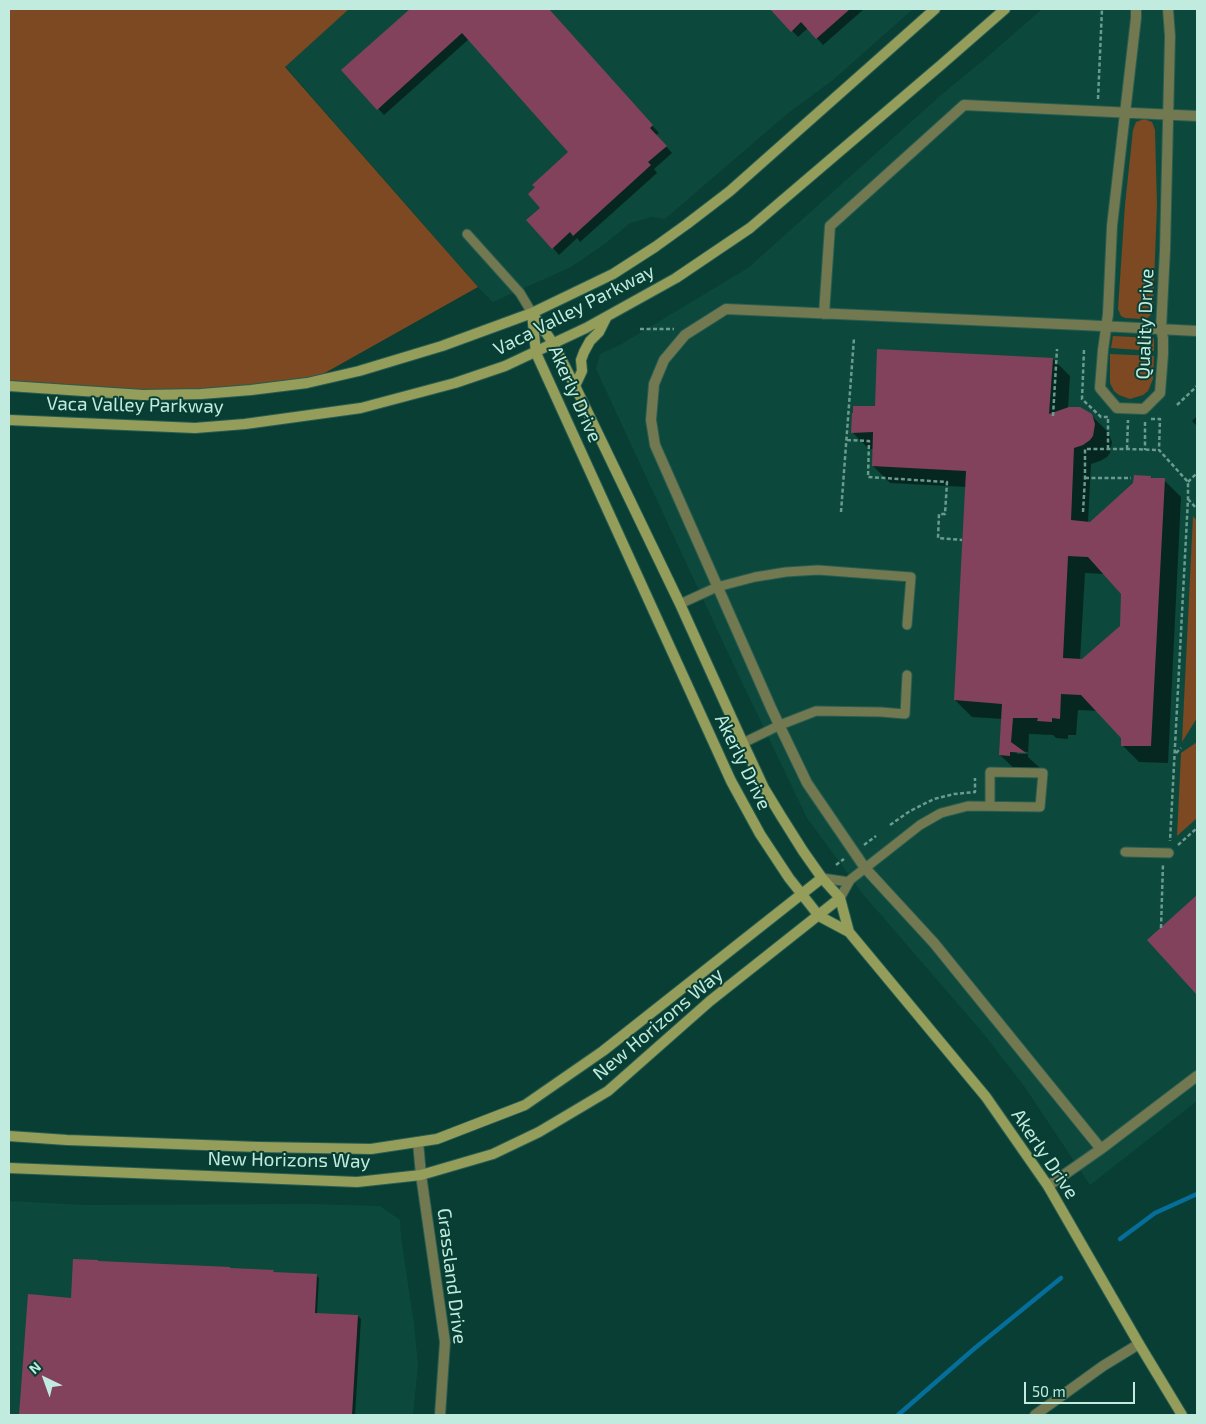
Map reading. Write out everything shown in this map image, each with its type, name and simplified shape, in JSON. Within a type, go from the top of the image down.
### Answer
[{"type":"street","name":"Vaca Valley Parkway","points":[[9,386],[143,395],[243,391],[307,383],[359,371],[442,346],[532,312],[613,274],[687,224],[730,191],[934,9]]},
{"type":"street","name":"Vaca Valley Parkway","points":[[9,420],[195,428],[245,424],[361,408],[455,383],[505,366],[536,353],[606,318],[676,278],[750,228],[1005,9]]},
{"type":"street","name":"Quality Drive","points":[[1136,9],[1112,226],[1108,314],[1100,388],[1117,408],[1144,409],[1160,393],[1170,36],[1168,9]]},
{"type":"street","points":[[824,314],[830,226],[964,106],[1197,116]]},
{"type":"street","points":[[1100,1149],[934,943],[865,868],[807,783],[717,587],[711,569],[655,445],[651,420],[654,384],[664,360],[685,335],[726,309],[1197,331]]},
{"type":"street","name":"Akerly Drive","points":[[532,312],[554,343],[575,386],[680,604],[764,788],[803,851],[822,878],[840,898],[849,932]]},
{"type":"street","name":"Akerly Drive","points":[[532,312],[536,353],[731,781],[760,834],[789,878],[819,916],[849,932],[986,1097],[1048,1186],[1182,1415]]},
{"type":"street","points":[[575,386],[582,371],[581,360],[584,352],[590,341],[599,332],[606,318]]},
{"type":"street","name":"New Horizons Way","points":[[9,1136],[77,1141],[361,1149],[437,1139],[525,1106],[602,1051],[822,878]]},
{"type":"street","name":"New Horizons Way","points":[[9,1168],[357,1182],[421,1175],[494,1154],[539,1132],[608,1091],[710,1001],[840,898]]},
{"type":"street","points":[[1048,1186],[1197,1076]]},
{"type":"street","name":"Grassland Drive","points":[[418,1142],[445,1342],[440,1415]]},
{"type":"street","points":[[1035,1415],[1139,1344]]},
{"type":"lane","points":[[467,234],[520,293],[532,312]]},
{"type":"lane","points":[[680,604],[717,587],[755,577],[786,572],[818,570],[911,577],[907,625]]},
{"type":"lane","points":[[743,744],[780,725],[816,711],[906,714],[907,675]]},
{"type":"lane","points":[[840,898],[849,882],[865,868],[920,825],[940,813],[968,806],[1040,807],[1042,773],[990,772],[990,806]]},
{"type":"lane","points":[[1125,852],[1166,853]]},
{"type":"lane","points":[[822,878],[849,882]]},
{"type":"path","points":[[1098,100],[1102,9]]},
{"type":"path","points":[[640,329],[678,329]]},
{"type":"path","points":[[842,512],[854,338]]},
{"type":"path","points":[[1053,416],[1057,350]]},
{"type":"path","points":[[1177,405],[1197,386]]},
{"type":"path","points":[[1108,418],[1108,449]]},
{"type":"path","points":[[1127,449],[1128,418]]},
{"type":"path","points":[[1145,419],[1145,450]]},
{"type":"path","points":[[1160,419],[1159,450],[1188,482],[1175,754],[1160,928]]},
{"type":"path","points":[[847,440],[869,441],[868,478],[947,482],[945,514],[939,514],[938,538],[962,540]]},
{"type":"path","points":[[1082,512],[1085,449],[1159,450]]},
{"type":"path","points":[[1188,482],[1197,473]]},
{"type":"path","points":[[1085,478],[1131,478]]},
{"type":"path","points":[[1188,499],[1197,509]]},
{"type":"path","points":[[1175,754],[1181,748]]},
{"type":"path","points":[[1166,853],[1197,828]]},
{"type":"path","points":[[860,847],[876,836]]},
{"type":"path","points":[[836,865],[846,858]]},
{"type":"shaded area","points":[[9,9],[349,9],[285,67],[478,287],[307,383],[143,395],[9,386]]},
{"type":"shaded area","points":[[349,9],[913,9],[833,80],[787,114],[665,219],[652,217],[630,223],[606,243],[571,267],[493,302],[285,66]]},
{"type":"shaded area","points":[[1042,9],[1197,9],[1197,1101],[1090,1185],[1024,1086],[983,1033],[862,893],[807,818],[596,369],[600,354],[620,345],[748,268],[941,95]]},
{"type":"shaded area","points":[[1144,119],[1152,122],[1155,130],[1157,205],[1153,309],[1150,316],[1143,319],[1125,318],[1121,316],[1118,309],[1125,205],[1133,130],[1136,122]]},
{"type":"shaded area","points":[[1113,336],[1154,338],[1154,351],[1111,348]]},
{"type":"shaded area","points":[[1110,354],[1154,356],[1153,379],[1148,391],[1143,395],[1130,399],[1114,391],[1110,383]]},
{"type":"shaded area","points":[[1193,516],[1197,521],[1197,718],[1182,742]]},
{"type":"shaded area","points":[[1197,742],[1197,818],[1177,836],[1181,753]]},
{"type":"shaded area","points":[[9,1201],[85,1205],[311,1204],[380,1206],[400,1220],[418,1365],[413,1415],[9,1415]]},
{"type":"building","points":[[410,9],[549,9],[653,125],[650,128],[667,146],[648,162],[651,165],[573,236],[570,232],[552,249],[526,220],[540,208],[528,194],[535,187],[532,185],[568,152],[462,33],[377,110],[341,70]]},
{"type":"building","points":[[770,9],[850,9],[816,39],[801,22],[791,32]]},
{"type":"building","points":[[877,349],[1053,358],[1049,414],[1069,407],[1080,407],[1092,414],[1095,424],[1093,436],[1090,440],[1074,448],[1071,520],[1090,522],[1133,483],[1134,475],[1165,478],[1151,746],[1121,746],[1121,738],[1081,695],[1061,694],[1060,719],[1052,718],[1052,722],[1037,721],[1038,718],[1013,718],[1011,742],[1026,753],[1010,752],[1010,756],[999,755],[1002,704],[954,700],[966,471],[872,466],[873,432],[851,433],[852,413],[853,406],[875,406]],"holes":[[[1068,556],[1088,557],[1121,594],[1120,626],[1082,659],[1063,658]]]},
{"type":"building","points":[[1197,895],[1197,995],[1147,940]]},
{"type":"building","points":[[73,1259],[230,1267],[274,1270],[273,1272],[317,1274],[315,1313],[358,1315],[352,1415],[19,1415],[28,1294],[71,1298]]},
{"type":"waterway","points":[[1120,1239],[1155,1213],[1197,1194]]},
{"type":"waterway","points":[[898,1415],[975,1348],[1061,1278]]}]
